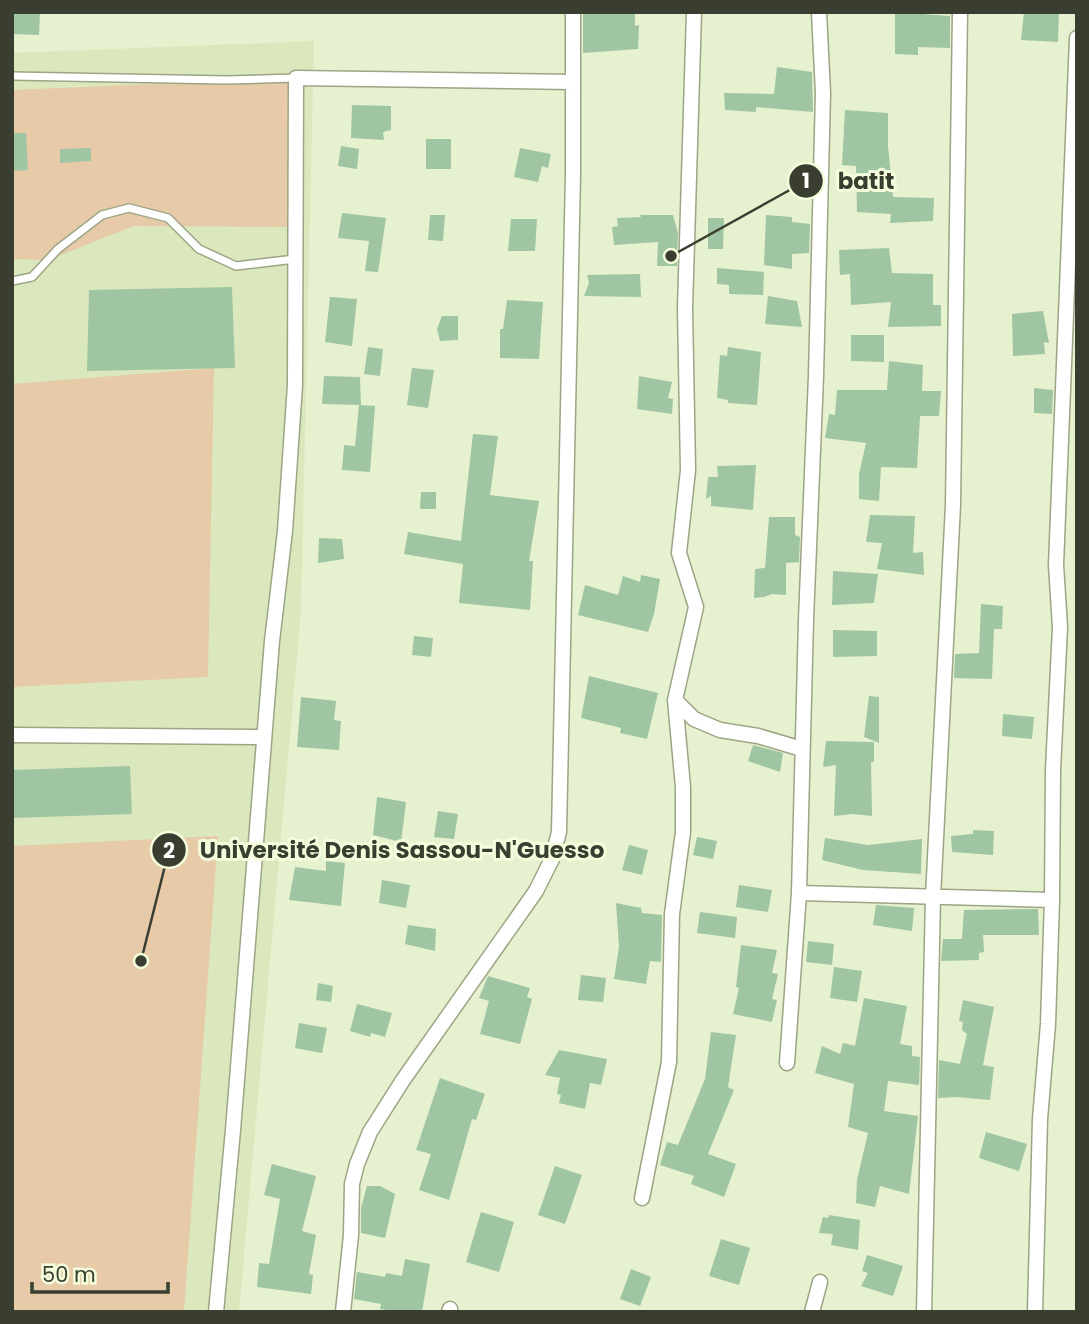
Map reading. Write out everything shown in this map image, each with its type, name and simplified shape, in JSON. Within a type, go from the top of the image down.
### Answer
[{"type":"street","points":[[343,1312],[351,1235],[352,1184],[370,1132],[403,1080],[536,891],[552,859],[559,832],[573,174],[573,12]]},
{"type":"street","points":[[642,1198],[669,1062],[672,914],[683,832],[683,787],[675,700],[696,607],[679,553],[688,470],[685,308],[694,98],[694,12]]},
{"type":"street","points":[[787,1063],[799,893],[817,376],[823,93],[819,12]]},
{"type":"street","points":[[924,1312],[933,897],[953,505],[960,12]]},
{"type":"street","points":[[1035,1312],[1060,627],[1056,565],[1073,251],[1077,38]]},
{"type":"street","points":[[216,1312],[272,640],[285,531],[293,412],[296,78],[572,82]]},
{"type":"street","points":[[675,700],[694,719],[720,730],[758,736],[802,749]]},
{"type":"street","points":[[12,735],[264,737]]},
{"type":"street","points":[[799,893],[1052,900]]},
{"type":"street","points":[[812,1312],[820,1282]]},
{"type":"lane","points":[[12,76],[215,80],[296,78]]},
{"type":"lane","points":[[12,281],[32,277],[58,249],[102,215],[129,208],[169,218],[199,249],[236,267],[296,259]]},
{"type":"shaded area","points":[[314,41],[301,611],[239,1312],[12,1312],[12,53]]},
{"type":"shaded area","points":[[296,78],[297,227],[134,226],[48,260],[12,259],[12,90]]},
{"type":"shaded area","points":[[214,368],[208,677],[12,687],[12,384]]},
{"type":"shaded area","points":[[218,836],[184,1312],[12,1312],[12,846]]},
{"type":"building","points":[[12,12],[40,12],[39,35],[12,34]]},
{"type":"building","points":[[583,12],[635,12],[635,26],[639,25],[638,49],[583,53]]},
{"type":"building","points":[[895,12],[950,16],[950,48],[918,47],[918,55],[895,54]]},
{"type":"building","points":[[1024,12],[1059,12],[1058,42],[1021,40]]},
{"type":"building","points":[[777,67],[812,72],[813,112],[756,107],[756,112],[725,110],[724,93],[774,94]]},
{"type":"building","points":[[352,105],[391,106],[391,130],[383,132],[384,140],[351,138]]},
{"type":"building","points":[[845,110],[888,113],[893,197],[934,198],[933,221],[890,223],[891,214],[857,212],[856,166],[842,165]]},
{"type":"building","points":[[12,133],[26,133],[28,170],[12,171]]},
{"type":"building","points":[[426,139],[451,139],[451,169],[426,169]]},
{"type":"building","points":[[341,146],[359,149],[357,169],[338,166]]},
{"type":"building","points":[[91,148],[91,161],[60,163],[60,149]]},
{"type":"building","points":[[520,148],[551,154],[548,168],[542,166],[538,182],[514,177]]},
{"type":"building","points":[[342,213],[386,218],[378,272],[365,271],[369,241],[338,238]]},
{"type":"building","points":[[430,215],[445,215],[443,241],[428,240]]},
{"type":"building","points":[[640,215],[673,215],[678,233],[677,266],[657,266],[658,242],[614,245],[612,227],[618,226],[617,218],[641,217]]},
{"type":"building","points":[[766,215],[792,217],[792,222],[810,224],[809,253],[792,254],[792,269],[764,265]]},
{"type":"building","points":[[708,218],[724,218],[723,249],[708,249]]},
{"type":"building","points":[[511,219],[537,219],[535,251],[508,251]]},
{"type":"building","points":[[889,248],[892,273],[933,274],[933,305],[941,305],[941,326],[888,327],[891,302],[851,305],[850,274],[840,275],[839,250]]},
{"type":"building","points":[[717,268],[764,272],[763,295],[729,294],[729,285],[717,284]]},
{"type":"building","points":[[640,274],[641,297],[584,296],[589,283],[587,275]]},
{"type":"building","points":[[232,287],[235,368],[87,371],[89,290]]},
{"type":"building","points":[[768,296],[797,301],[802,327],[765,324]]},
{"type":"building","points":[[330,297],[357,299],[352,346],[325,342]]},
{"type":"building","points":[[507,300],[543,302],[539,359],[500,358],[500,329],[503,329]]},
{"type":"building","points":[[1043,311],[1049,343],[1044,342],[1045,354],[1013,356],[1012,314]]},
{"type":"building","points":[[442,316],[458,316],[458,340],[440,341],[437,329]]},
{"type":"building","points":[[851,335],[884,335],[884,362],[851,361]]},
{"type":"building","points":[[368,347],[383,349],[380,376],[364,374]]},
{"type":"building","points":[[728,347],[761,352],[757,405],[728,403],[728,400],[717,398],[720,355],[727,356]]},
{"type":"building","points":[[889,361],[923,365],[922,391],[941,391],[939,416],[920,416],[917,468],[881,467],[879,501],[859,499],[859,474],[866,443],[825,438],[829,414],[835,415],[837,390],[887,390]]},
{"type":"building","points":[[412,368],[434,370],[428,408],[407,405]]},
{"type":"building","points":[[324,376],[360,377],[361,405],[375,406],[370,472],[342,470],[344,445],[355,446],[359,405],[322,404]]},
{"type":"building","points":[[639,376],[672,382],[668,398],[673,399],[672,414],[637,409]]},
{"type":"building","points":[[1034,388],[1053,390],[1052,414],[1034,413]]},
{"type":"building","points":[[473,434],[498,436],[490,495],[539,501],[529,561],[533,561],[530,610],[459,603],[463,564],[404,554],[408,532],[461,541]]},
{"type":"building","points":[[756,465],[753,510],[711,506],[711,496],[706,499],[708,477],[718,477],[717,466]]},
{"type":"building","points":[[421,492],[436,492],[436,509],[420,509]]},
{"type":"building","points":[[870,515],[915,516],[913,553],[923,552],[924,575],[877,569],[882,543],[866,542]]},
{"type":"building","points":[[769,517],[795,517],[795,535],[800,537],[799,562],[786,563],[786,595],[772,594],[754,598],[755,569],[765,568]]},
{"type":"building","points":[[319,538],[342,539],[344,559],[318,563]]},
{"type":"building","points":[[833,571],[878,574],[874,603],[832,605]]},
{"type":"building","points":[[641,575],[660,579],[648,632],[578,615],[585,585],[618,595],[623,576],[640,582]]},
{"type":"building","points":[[981,604],[1003,606],[1002,629],[994,629],[992,679],[954,678],[955,654],[979,653]]},
{"type":"building","points":[[833,630],[877,631],[877,656],[833,657]]},
{"type":"building","points":[[414,636],[433,638],[431,657],[412,655]]},
{"type":"building","points":[[589,676],[658,693],[647,739],[620,733],[621,728],[581,718]]},
{"type":"building","points":[[869,696],[879,697],[879,743],[864,737]]},
{"type":"building","points":[[301,697],[336,701],[334,720],[341,721],[339,750],[297,747]]},
{"type":"building","points":[[1003,714],[1034,717],[1032,739],[1002,736]]},
{"type":"building","points":[[826,741],[874,742],[874,762],[871,762],[872,816],[834,816],[836,765],[823,767]]},
{"type":"building","points":[[753,745],[783,753],[780,772],[748,761]]},
{"type":"building","points":[[130,766],[132,814],[12,818],[12,770]]},
{"type":"building","points":[[377,797],[406,802],[401,842],[373,835]]},
{"type":"building","points":[[438,811],[458,814],[454,839],[434,837]]},
{"type":"building","points":[[973,830],[994,831],[993,855],[952,852],[951,836],[973,834]]},
{"type":"building","points":[[697,837],[717,841],[713,859],[693,855]]},
{"type":"building","points":[[825,838],[868,845],[922,839],[921,874],[863,870],[822,860]]},
{"type":"building","points":[[629,845],[648,850],[642,875],[622,870]]},
{"type":"building","points":[[326,861],[345,863],[341,906],[289,900],[295,867],[326,871]]},
{"type":"building","points":[[382,880],[410,885],[406,908],[379,903]]},
{"type":"building","points":[[739,885],[772,890],[768,912],[736,907]]},
{"type":"building","points":[[616,903],[641,908],[642,913],[662,915],[661,962],[650,961],[646,984],[614,979],[619,947]]},
{"type":"building","points":[[876,905],[914,908],[912,931],[873,925]]},
{"type":"building","points":[[1038,909],[1039,935],[983,935],[984,952],[979,953],[979,960],[941,961],[943,939],[962,939],[964,910]]},
{"type":"building","points":[[700,912],[737,917],[735,938],[697,933]]},
{"type":"building","points":[[408,925],[436,929],[435,951],[405,944]]},
{"type":"building","points":[[808,941],[834,944],[832,965],[806,962]]},
{"type":"building","points":[[741,945],[777,950],[772,973],[778,974],[772,999],[777,1000],[772,1022],[733,1014],[739,988],[736,987]]},
{"type":"building","points":[[834,967],[862,971],[857,1002],[830,998]]},
{"type":"building","points":[[581,975],[606,978],[603,1002],[578,1000]]},
{"type":"building","points":[[488,976],[530,988],[527,997],[532,999],[520,1044],[480,1034],[489,1001],[479,998]]},
{"type":"building","points":[[318,983],[333,986],[331,1002],[316,1000]]},
{"type":"building","points":[[864,998],[907,1006],[900,1044],[912,1046],[912,1056],[920,1057],[919,1085],[888,1081],[884,1111],[918,1116],[909,1194],[880,1186],[875,1207],[856,1203],[857,1180],[868,1133],[848,1127],[854,1084],[815,1073],[822,1046],[840,1054],[843,1043],[855,1046]]},
{"type":"building","points":[[963,1000],[994,1007],[983,1065],[994,1067],[990,1100],[938,1098],[939,1060],[960,1064],[967,1034],[962,1030],[963,1022],[959,1021]]},
{"type":"building","points":[[357,1004],[392,1013],[385,1037],[371,1033],[370,1037],[350,1031]]},
{"type":"building","points":[[299,1023],[327,1028],[322,1053],[295,1048]]},
{"type":"building","points":[[711,1032],[736,1035],[728,1087],[734,1090],[708,1154],[736,1164],[724,1197],[691,1184],[694,1176],[660,1165],[667,1142],[678,1145],[705,1079]]},
{"type":"building","points":[[559,1050],[607,1059],[601,1085],[590,1083],[585,1109],[559,1103],[561,1095],[557,1094],[560,1078],[545,1075]]},
{"type":"building","points":[[440,1078],[485,1094],[476,1120],[472,1119],[449,1200],[419,1190],[431,1154],[416,1150]]},
{"type":"building","points":[[986,1132],[1027,1144],[1019,1171],[979,1158]]},
{"type":"building","points":[[272,1164],[316,1176],[302,1231],[316,1235],[309,1274],[313,1275],[311,1294],[257,1287],[259,1263],[269,1264],[280,1199],[264,1195]]},
{"type":"building","points":[[555,1166],[582,1175],[565,1224],[538,1215]]},
{"type":"building","points":[[367,1186],[380,1186],[395,1194],[385,1238],[361,1233],[361,1208]]},
{"type":"building","points":[[481,1212],[514,1222],[499,1272],[466,1262]]},
{"type":"building","points":[[829,1215],[860,1220],[858,1250],[831,1245],[833,1234],[819,1233],[823,1217],[828,1218]]},
{"type":"building","points":[[721,1239],[750,1248],[739,1285],[709,1276]]},
{"type":"building","points":[[867,1255],[903,1266],[893,1296],[861,1286],[868,1273],[862,1271]]},
{"type":"building","points":[[405,1259],[430,1264],[422,1312],[380,1309],[381,1304],[354,1299],[357,1272],[385,1277],[386,1273],[402,1276]]},
{"type":"building","points":[[631,1269],[651,1277],[640,1306],[620,1299]]},
{"type":"place","name":"batit","points":[[671,256]]},
{"type":"place","name":"Université Denis Sassou-N'Guesso","points":[[141,961]]}]
